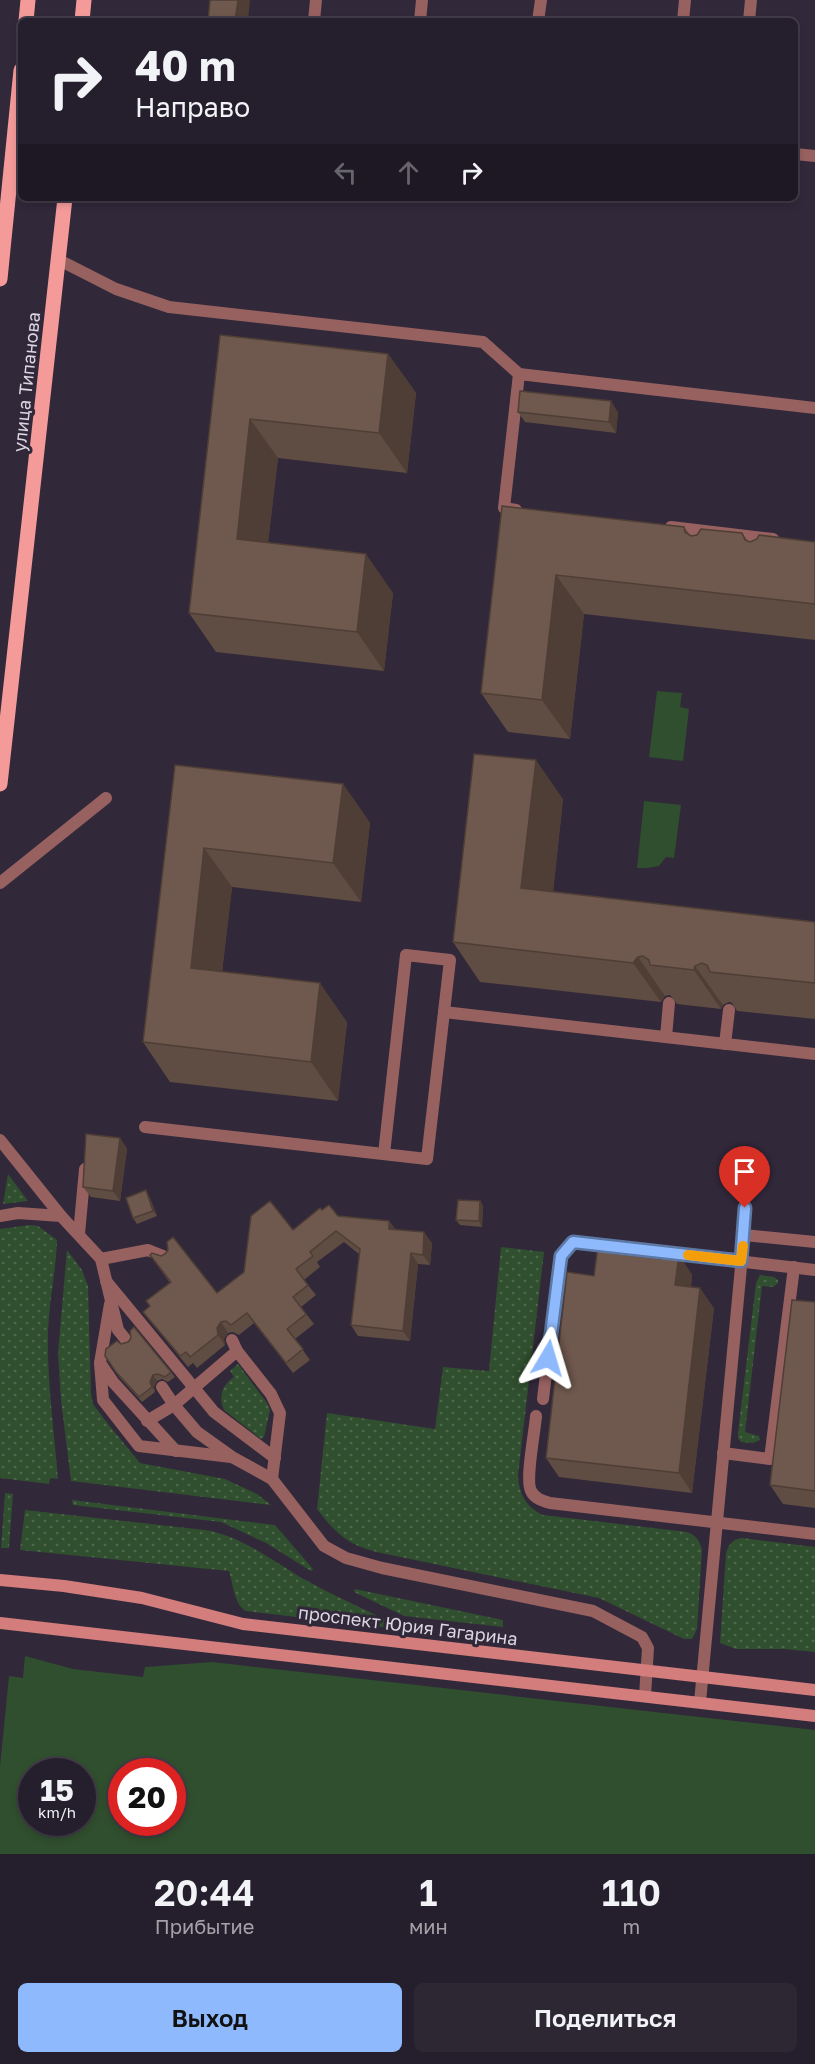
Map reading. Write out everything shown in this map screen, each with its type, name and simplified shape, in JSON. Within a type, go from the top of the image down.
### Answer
[{"type":"main road","points":[[26,18],[28,0]]},
{"type":"main road","points":[[82,18],[84,0]]},
{"type":"main road","points":[[0,279],[18,100]]},
{"type":"main road","name":"улица Типанова","points":[[0,784],[65,201]]},
{"type":"main road","name":"проспект Юрия Гагарина","points":[[0,1580],[64,1586],[142,1598],[243,1624],[815,1690]]},
{"type":"main road","points":[[0,1623],[815,1716]]},
{"type":"lane","points":[[314,18],[316,0]]},
{"type":"lane","points":[[420,18],[422,0]]},
{"type":"lane","points":[[538,18],[541,0]]},
{"type":"lane","points":[[683,18],[685,0]]},
{"type":"lane","points":[[749,18],[751,0]]},
{"type":"lane","points":[[798,154],[815,156]]},
{"type":"lane","points":[[58,260],[116,289],[169,307],[483,342],[519,374],[815,408]]},
{"type":"lane","points":[[519,374],[504,508],[527,511]]},
{"type":"lane","points":[[654,525],[723,538],[782,540],[780,552]]},
{"type":"lane","points":[[0,883],[106,798]]},
{"type":"lane","points":[[146,1127],[427,1159],[450,960],[406,955],[384,1154]]},
{"type":"lane","points":[[666,1037],[669,1003]]},
{"type":"lane","points":[[725,1044],[729,1010]]},
{"type":"lane","points":[[444,1012],[815,1054]]},
{"type":"lane","points":[[0,1140],[61,1216],[101,1259],[118,1330],[127,1341]]},
{"type":"lane","points":[[79,1234],[85,1167]]},
{"type":"lane","points":[[700,1702],[745,1208]]},
{"type":"lane","points":[[0,1216],[27,1213],[61,1216]]},
{"type":"lane","points":[[744,1234],[815,1242]]},
{"type":"lane","points":[[543,1399],[561,1256],[573,1242],[815,1270]]},
{"type":"lane","points":[[101,1259],[148,1250],[168,1258]]},
{"type":"lane","points":[[723,1453],[770,1459],[794,1267]]},
{"type":"lane","points":[[106,1281],[214,1412],[275,1458]]},
{"type":"lane","points":[[111,1300],[100,1363],[103,1400],[139,1446],[232,1457]]},
{"type":"lane","points":[[147,1421],[174,1405],[194,1388],[234,1346],[271,1394],[280,1413],[272,1479]]},
{"type":"lane","points":[[100,1363],[113,1382],[176,1451]]},
{"type":"lane","points":[[162,1387],[197,1432],[232,1457],[272,1479],[324,1546],[346,1558],[382,1568],[593,1611],[642,1637],[648,1648],[645,1696]]},
{"type":"lane","points":[[536,1416],[529,1481],[531,1492],[539,1500],[815,1534]]},
{"type":"green space","points":[[657,691],[682,693],[680,707],[689,709],[683,761],[649,757]]},
{"type":"green space","points":[[644,801],[681,805],[674,858],[666,857],[659,866],[637,868]]},
{"type":"green space","points":[[8,1174],[28,1201],[3,1204]]},
{"type":"green space","points":[[38,1226],[57,1240],[48,1350],[58,1479],[50,1478],[49,1484],[0,1478],[0,1229]]},
{"type":"green space","points":[[501,1247],[544,1252],[518,1475],[524,1499],[543,1515],[687,1532],[695,1537],[702,1550],[697,1629],[692,1639],[684,1639],[599,1598],[360,1547],[337,1532],[317,1509],[327,1413],[435,1429],[443,1367],[489,1371]]},
{"type":"green space","points":[[67,1250],[82,1270],[88,1286],[91,1393],[93,1404],[108,1424],[140,1463],[225,1479],[257,1494],[271,1505],[71,1481],[58,1353]]},
{"type":"green space","points":[[760,1275],[774,1277],[778,1283],[773,1287],[762,1286],[745,1432],[759,1436],[760,1440],[753,1443],[741,1442],[738,1433],[756,1283]]},
{"type":"green space","points":[[238,1364],[270,1410],[264,1437],[261,1439],[224,1410],[222,1405],[222,1392],[234,1377],[230,1371]]},
{"type":"green space","points":[[5,1493],[13,1494],[9,1548],[1,1548]]},
{"type":"green space","points":[[72,1500],[275,1525],[313,1569],[311,1571],[266,1543],[221,1522],[73,1505]]},
{"type":"green space","points":[[25,1510],[205,1530],[231,1537],[312,1584],[400,1626],[397,1629],[246,1611],[236,1599],[229,1571],[20,1550]]},
{"type":"green space","points":[[742,1538],[815,1547],[815,1652],[784,1649],[736,1649],[720,1643],[726,1553],[732,1542]]},
{"type":"green space","points":[[355,1589],[503,1620],[503,1627],[404,1616],[354,1592]]},
{"type":"green space","points":[[25,1656],[73,1669],[143,1677],[145,1667],[212,1662],[815,1730],[815,1854],[0,1854],[0,1767],[9,1676],[23,1678]]},
{"type":"building","points":[[210,0],[238,0],[235,18],[208,18]]},
{"type":"building","points":[[220,335],[388,354],[379,433],[250,419],[237,539],[366,554],[357,632],[189,613]]},
{"type":"building","points":[[520,391],[611,401],[609,422],[518,412]]},
{"type":"building","points":[[502,506],[684,527],[685,532],[691,536],[697,535],[701,529],[742,533],[745,540],[750,542],[757,539],[759,535],[815,542],[815,604],[556,575],[542,700],[481,693]]},
{"type":"building","points":[[474,754],[536,760],[521,888],[815,922],[815,983],[710,972],[707,965],[702,963],[695,966],[694,970],[650,965],[649,960],[643,956],[638,957],[633,963],[453,942]]},
{"type":"building","points":[[175,765],[343,784],[333,863],[204,848],[191,968],[320,983],[311,1062],[143,1042]]},
{"type":"building","points":[[86,1134],[120,1138],[113,1191],[83,1187]]},
{"type":"building","points":[[146,1190],[153,1211],[133,1218],[126,1198]]},
{"type":"building","points":[[458,1200],[480,1201],[479,1221],[456,1220]]},
{"type":"building","points":[[270,1201],[293,1230],[320,1208],[322,1210],[329,1205],[338,1216],[389,1221],[389,1229],[424,1232],[423,1255],[411,1253],[403,1331],[351,1325],[360,1249],[336,1231],[310,1252],[313,1256],[296,1269],[308,1285],[293,1297],[306,1314],[287,1329],[303,1349],[286,1363],[247,1313],[231,1325],[226,1321],[221,1322],[217,1328],[218,1335],[190,1357],[186,1352],[180,1356],[143,1312],[150,1306],[146,1301],[171,1282],[150,1255],[152,1253],[161,1256],[165,1254],[168,1250],[167,1242],[173,1237],[217,1293],[244,1272],[251,1216]]},
{"type":"building","points":[[598,1246],[615,1248],[614,1253],[661,1259],[661,1253],[679,1255],[675,1285],[700,1288],[679,1473],[546,1458],[567,1272],[594,1276]]},
{"type":"building","points":[[792,1300],[815,1302],[815,1491],[770,1485]]},
{"type":"building","points":[[134,1327],[171,1372],[165,1377],[158,1374],[153,1375],[150,1382],[152,1387],[139,1397],[105,1356],[106,1349],[117,1341],[121,1344],[128,1342],[131,1338],[130,1331]]},
{"type":"slow traffic","points":[[688,1255],[741,1261],[743,1246]]},
{"type":"route","points":[[548,1358],[561,1256],[573,1242],[741,1261],[745,1208]]}]
